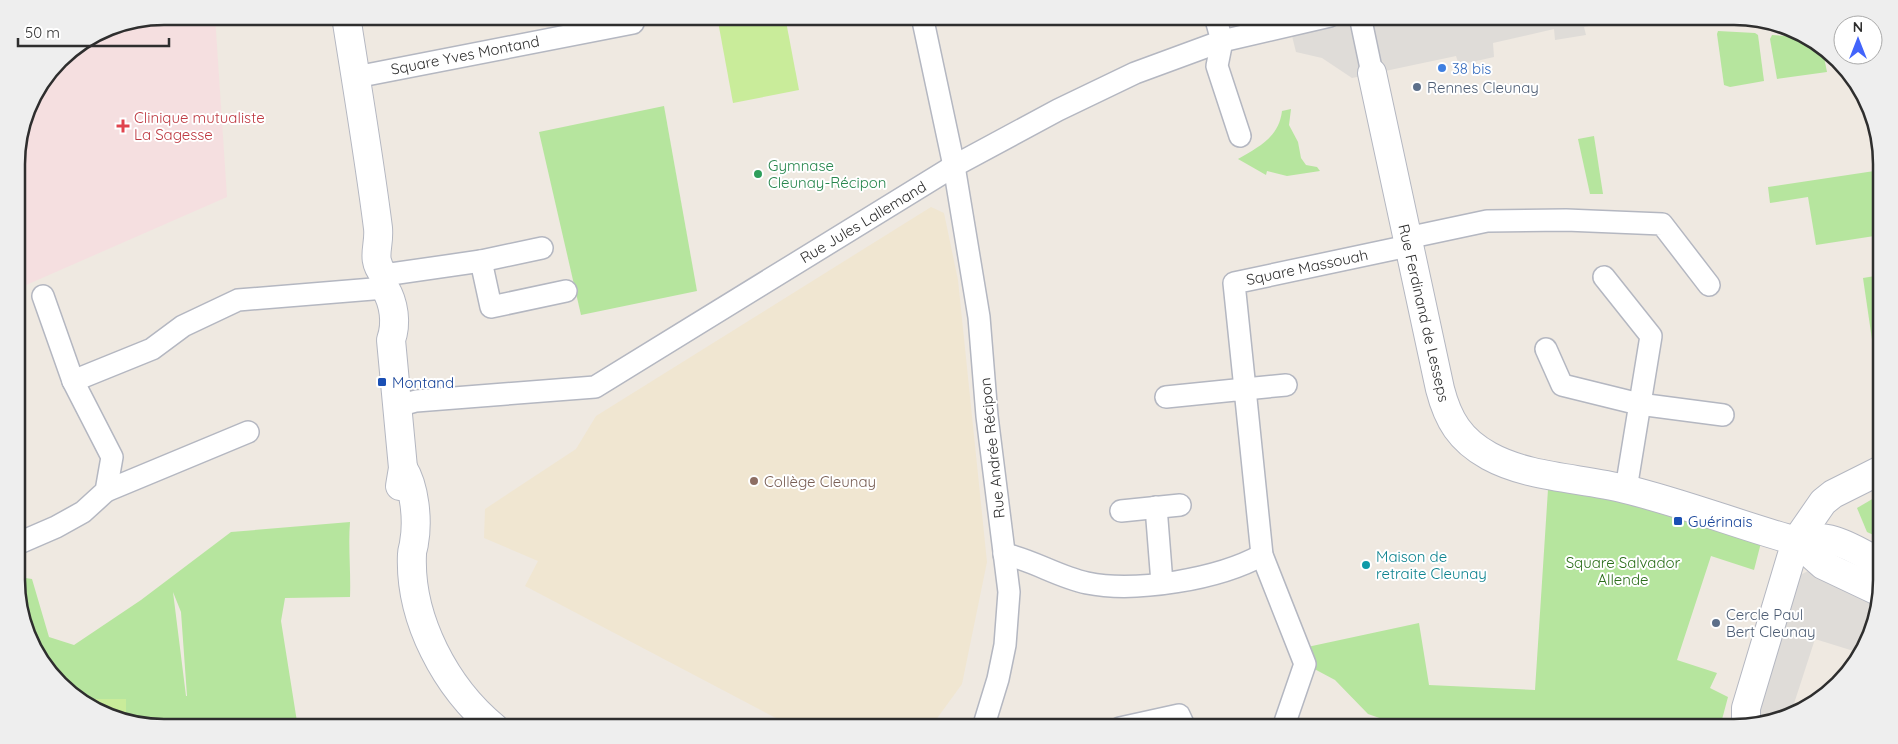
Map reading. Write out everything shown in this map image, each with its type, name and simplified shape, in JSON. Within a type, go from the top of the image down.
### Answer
[{"type":"main road","points":[[347,25],[378,233],[375,248],[377,263],[385,282],[381,306],[384,327],[391,340],[398,406],[403,468],[400,485],[403,534],[412,553],[417,599],[426,632],[436,656],[467,700],[486,719]]},
{"type":"main road","name":"Rue Ferdinand de Lesseps","points":[[1372,73],[1407,242],[1443,401],[1450,421],[1460,434],[1489,456],[1506,464],[1626,489],[1796,541]]},
{"type":"main road","points":[[1743,719],[1796,541],[1823,502],[1832,494],[1873,474]]},
{"type":"main road","points":[[1796,541],[1809,536],[1836,540],[1873,559]]},
{"type":"main road","points":[[1796,541],[1823,566],[1873,589]]},
{"type":"street","name":"Square Yves Montand","points":[[356,77],[623,25]]},
{"type":"street","name":"Rue Andrée Récipon","points":[[924,25],[954,166],[979,317],[987,416],[1009,592],[1005,645],[998,679],[986,719]]},
{"type":"street","points":[[1218,25],[1222,41],[1216,66],[1240,136]]},
{"type":"street","name":"Rue Jules Lallemand","points":[[398,406],[416,402],[595,387],[954,166],[1058,110],[1126,77],[1222,41],[1291,25]]},
{"type":"street","name":"Rue Ferdinand de Lesseps","points":[[1362,25],[1372,73]]},
{"type":"street","points":[[1407,242],[1487,221],[1588,221],[1662,224],[1709,285]]},
{"type":"street","name":"Square Massouah","points":[[1245,389],[1234,283],[1407,242]]},
{"type":"street","points":[[73,381],[152,349],[183,326],[238,300],[385,282],[542,248]]},
{"type":"street","points":[[481,261],[491,308],[566,291]]},
{"type":"street","points":[[1604,277],[1651,336],[1626,489]]},
{"type":"street","points":[[43,296],[73,381],[112,457],[106,491]]},
{"type":"street","points":[[1546,349],[1562,385],[1639,404],[1723,415]]},
{"type":"street","points":[[1166,397],[1286,385]]},
{"type":"street","points":[[1245,389],[1262,555],[1305,664],[1286,719]]},
{"type":"street","points":[[25,540],[76,516],[106,491],[248,432]]},
{"type":"street","points":[[1121,511],[1180,504]]},
{"type":"street","points":[[1156,507],[1162,583]]},
{"type":"street","points":[[1004,554],[1087,583],[1120,586],[1162,583],[1211,576],[1242,566],[1262,555]]},
{"type":"street","points":[[1161,719],[1179,715],[1181,719]]},
{"type":"shaded area","name":"Clinique mutualiste La Sagesse","points":[[216,25],[227,197],[25,285],[25,155],[30,128],[39,102],[59,72],[72,59],[87,48],[119,32],[146,26]]},
{"type":"shaded area","points":[[1289,25],[1594,25],[1584,27],[1586,35],[1555,40],[1554,29],[1493,43],[1494,57],[1459,65],[1456,56],[1352,78],[1322,58],[1296,52]]},
{"type":"shaded area","name":"Collège Cleunay","points":[[931,207],[944,213],[958,280],[987,562],[962,684],[937,719],[778,719],[525,586],[538,561],[484,538],[485,509],[576,449],[596,416]]},
{"type":"shaded area","points":[[1808,571],[1872,600],[1866,625],[1854,651],[1815,639],[1793,706],[1779,712],[1759,716],[1800,575]]},
{"type":"green space","points":[[719,25],[787,25],[799,90],[733,103]]},
{"type":"green space","points":[[1718,31],[1755,33],[1758,35],[1764,81],[1730,87],[1724,85]]},
{"type":"green space","points":[[1772,35],[1789,36],[1796,39],[1824,58],[1827,72],[1777,79],[1770,39]]},
{"type":"green space","points":[[664,106],[697,291],[581,315],[539,132]]},
{"type":"green space","points":[[1291,109],[1289,125],[1298,142],[1301,158],[1306,165],[1317,167],[1320,171],[1287,176],[1267,171],[1266,175],[1238,159],[1267,140],[1277,128],[1282,111]]},
{"type":"green space","points":[[1594,136],[1603,194],[1590,194],[1578,139]]},
{"type":"green space","points":[[1873,171],[1873,236],[1816,245],[1808,197],[1770,203],[1768,187]]},
{"type":"green space","points":[[1873,276],[1873,346],[1863,278]]},
{"type":"green space","name":"Square Salvador Allende","points":[[1549,474],[1764,531],[1754,570],[1711,556],[1677,660],[1717,673],[1710,688],[1728,697],[1722,719],[1382,719],[1368,714],[1335,680],[1305,664],[1298,649],[1419,623],[1429,685],[1535,690]]},
{"type":"green space","points":[[1873,499],[1873,535],[1867,532],[1857,508]]},
{"type":"green space","points":[[350,522],[350,597],[285,598],[281,621],[297,719],[146,718],[119,712],[102,705],[72,685],[48,657],[32,625],[26,598],[25,578],[32,579],[49,637],[74,645],[141,600],[231,532]],"holes":[[[173,592],[181,612],[186,696]]]},
{"type":"green space","points":[[92,699],[126,699],[126,714],[102,705]]},
{"type":"place","name":"38 bis","points":[[1442,68]]},
{"type":"place","name":"Rennes Cleunay","points":[[1417,87]]},
{"type":"place","name":"Clinique mutualiste La Sagesse","points":[[123,126]]},
{"type":"place","name":"Gymnase Cleunay-Récipon","points":[[758,174]]},
{"type":"place","name":"Montand","points":[[382,382]]},
{"type":"place","name":"Collège Cleunay","points":[[754,481]]},
{"type":"place","name":"Guérinais","points":[[1678,521]]},
{"type":"place","name":"Maison de retraite Cleunay","points":[[1366,565]]},
{"type":"place","name":"Cercle Paul Bert Cleunay","points":[[1716,623]]}]
